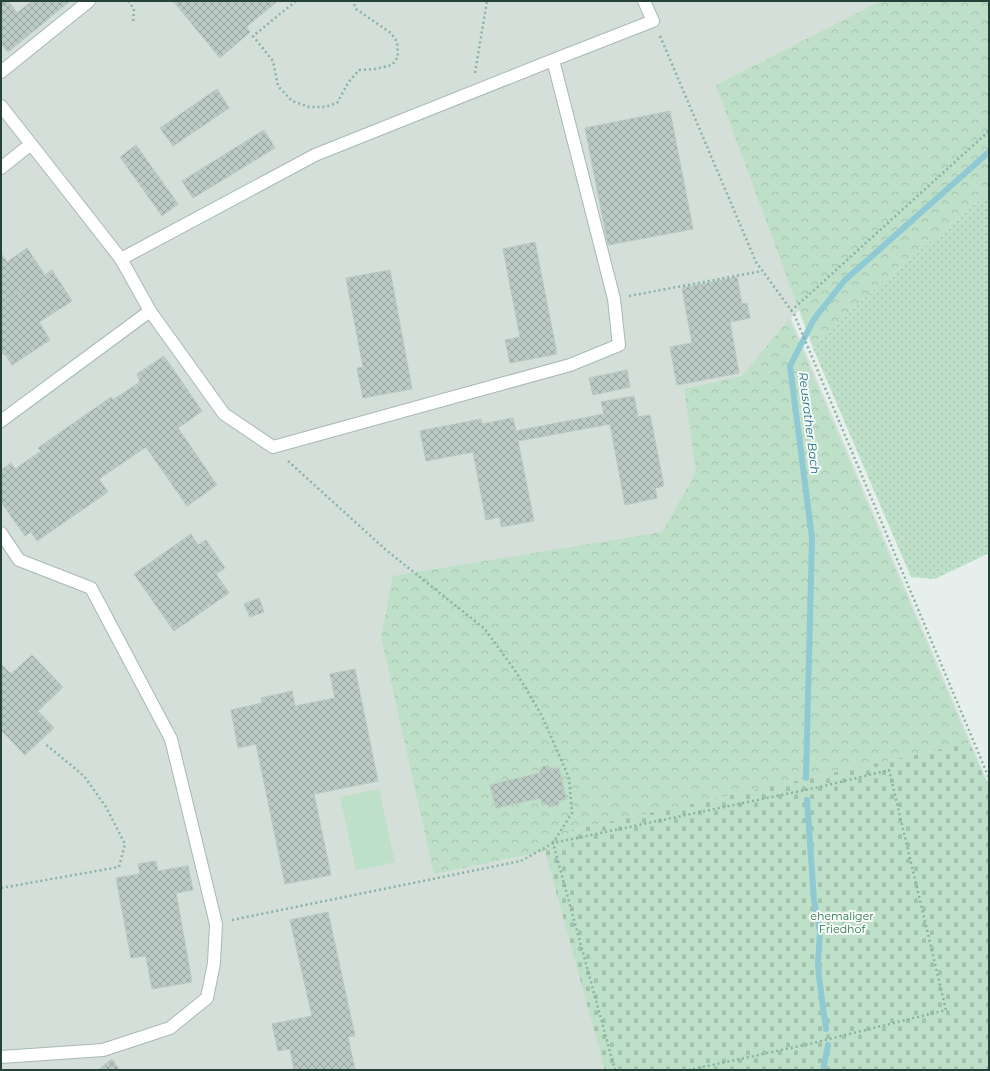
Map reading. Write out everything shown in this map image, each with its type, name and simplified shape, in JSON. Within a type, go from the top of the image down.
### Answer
[{"type":"lane","points":[[1,72],[89,1]]},
{"type":"lane","points":[[121,259],[316,155],[653,21],[644,1]]},
{"type":"lane","points":[[1,106],[121,259],[150,311],[224,414],[273,447],[570,365],[619,345],[614,299],[553,60]]},
{"type":"lane","points":[[1,168],[31,144]]},
{"type":"lane","points":[[1,421],[150,311]]},
{"type":"lane","points":[[1,533],[19,560],[91,588],[171,740],[216,924],[214,963],[207,998],[170,1028],[103,1050],[1,1057]]},
{"type":"path","points":[[128,1],[134,9],[133,23]]},
{"type":"path","points":[[296,1],[253,36],[273,61],[278,86],[292,101],[309,107],[325,107],[337,103],[348,83],[359,70],[375,69],[392,65],[398,57],[398,42],[391,33],[356,9],[353,1]]},
{"type":"path","points":[[471,93],[487,1]]},
{"type":"path","points":[[653,21],[756,262],[794,314],[989,778]]},
{"type":"path","points":[[791,311],[989,131]]},
{"type":"path","points":[[614,299],[762,271]]},
{"type":"path","points":[[273,447],[386,550],[485,629],[516,672],[542,716],[569,778],[572,814],[552,843]]},
{"type":"path","points":[[1,888],[119,867],[125,844],[106,807],[84,776],[44,743]]},
{"type":"path","points":[[216,924],[407,886],[521,861],[552,843],[824,786],[889,770],[946,1010],[809,1044],[689,1070]]},
{"type":"path","points":[[552,843],[615,1070]]},
{"type":"shaded area","points":[[1,1],[989,1],[989,138],[791,318],[989,785],[989,1070],[1,1070]]},
{"type":"green space","points":[[881,1],[989,1],[989,192],[871,292],[813,348],[716,85]]},
{"type":"green space","points":[[989,192],[989,553],[935,579],[911,577],[813,348],[871,292]]},
{"type":"green space","points":[[789,319],[969,743],[572,830],[571,849],[545,851],[434,874],[381,637],[393,576],[662,532],[696,472],[684,389],[742,376]]},
{"type":"green space","name":"ehemaliger Friedhof","points":[[969,743],[989,787],[989,1070],[605,1070],[545,851],[571,849],[572,830]]},
{"type":"green space","points":[[379,789],[395,862],[356,871],[340,797]]},
{"type":"building","points":[[1,1],[8,1],[17,13],[32,1],[70,1],[8,52],[1,44]]},
{"type":"building","points":[[173,1],[278,1],[246,27],[250,32],[220,58]]},
{"type":"building","points":[[217,89],[229,108],[173,146],[160,128]]},
{"type":"building","points":[[670,111],[693,229],[608,245],[585,128]]},
{"type":"building","points":[[264,130],[275,148],[193,198],[182,181]]},
{"type":"building","points":[[136,145],[178,204],[162,216],[120,157]]},
{"type":"building","points":[[535,242],[557,354],[510,363],[505,340],[520,337],[503,249]]},
{"type":"building","points":[[27,248],[45,275],[1,305],[1,253],[7,262]]},
{"type":"building","points":[[52,270],[72,301],[39,322],[50,340],[12,365],[4,353],[1,356],[1,305]]},
{"type":"building","points":[[390,270],[412,389],[363,398],[357,368],[363,367],[346,278]]},
{"type":"building","points":[[737,277],[742,304],[747,303],[750,318],[730,322],[739,373],[677,385],[670,347],[692,343],[682,288]]},
{"type":"building","points":[[164,356],[202,411],[178,428],[217,485],[187,506],[146,447],[99,479],[108,492],[37,541],[31,532],[25,536],[1,502],[1,470],[11,463],[15,469],[41,451],[38,448],[111,397],[113,400],[140,382],[137,374]]},
{"type":"building","points":[[627,370],[630,387],[593,395],[589,378]]},
{"type":"building","points":[[634,396],[638,417],[650,415],[664,486],[655,488],[657,498],[625,505],[610,424],[518,441],[534,521],[501,527],[500,517],[486,520],[473,452],[426,461],[420,431],[481,419],[482,424],[513,418],[516,431],[604,414],[601,402]]},
{"type":"building","points":[[191,534],[198,545],[206,540],[225,568],[216,574],[229,593],[174,631],[134,574]]},
{"type":"building","points":[[259,598],[264,612],[250,617],[244,604]]},
{"type":"building","points":[[32,655],[63,687],[38,711],[54,728],[25,755],[1,730],[1,664],[11,674]]},
{"type":"building","points":[[355,669],[378,781],[314,794],[331,875],[285,884],[256,744],[238,748],[231,710],[262,703],[261,698],[292,691],[295,706],[335,698],[330,674]]},
{"type":"building","points":[[547,766],[552,769],[559,768],[566,799],[558,801],[559,804],[549,807],[548,804],[542,805],[541,798],[496,808],[490,785],[540,773],[540,769],[542,767]]},
{"type":"building","points":[[156,861],[158,871],[188,866],[193,890],[176,893],[192,982],[152,989],[146,956],[131,958],[116,878],[140,874],[138,864]]},
{"type":"building","points":[[328,912],[355,1036],[348,1037],[355,1070],[294,1070],[290,1049],[278,1051],[272,1024],[312,1016],[290,920]]},
{"type":"building","points":[[112,1059],[120,1070],[98,1070]]},
{"type":"waterway","name":"Reusrather Bach","points":[[806,778],[812,538],[790,366],[814,319],[845,280],[989,152]]},
{"type":"waterway","name":"Reusrather Bach","points":[[807,800],[814,900],[820,932],[818,962],[819,977],[826,1029]]},
{"type":"waterway","name":"Reusrather Bach","points":[[823,1070],[828,1045]]}]
